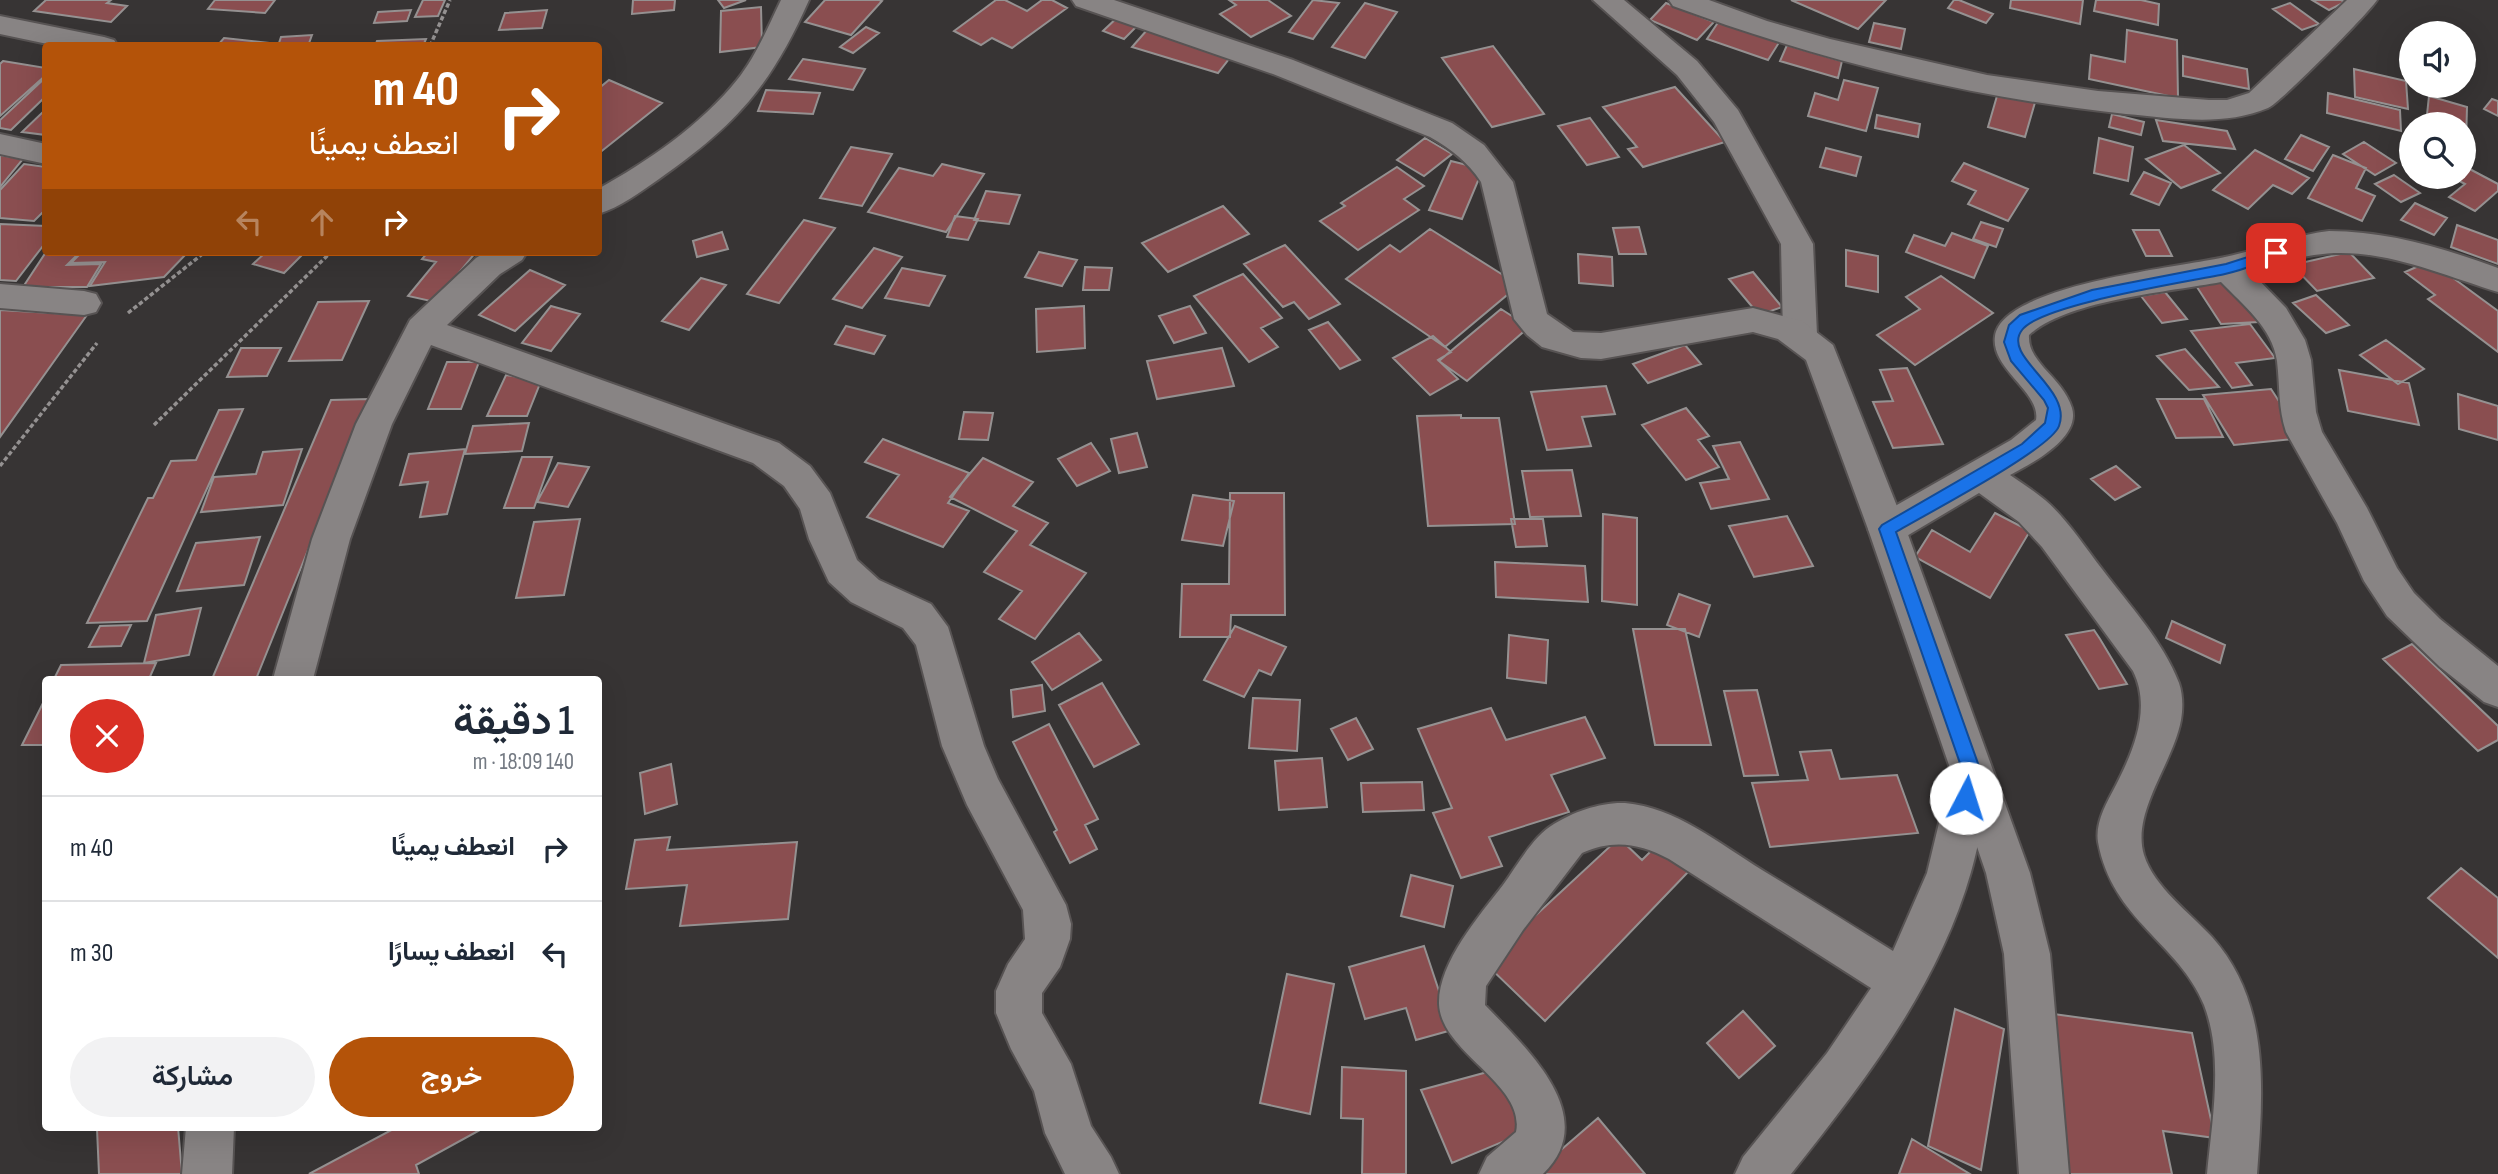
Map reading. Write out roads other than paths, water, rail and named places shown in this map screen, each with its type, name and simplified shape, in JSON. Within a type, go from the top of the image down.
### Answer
[{"type":"street","points":[[602,200],[663,159],[733,103],[758,73],[794,0]]},
{"type":"street","points":[[1086,0],[1283,67],[1460,140],[1488,167],[1497,182],[1531,318],[1543,332],[1560,342],[1581,347],[1601,346],[1753,320],[1773,323],[1800,335],[1821,354],[1887,529],[2008,873],[2027,954],[2044,1174]]},
{"type":"street","points":[[1607,0],[1687,68],[1727,117],[1797,244],[1800,335]]},
{"type":"street","points":[[1683,0],[1766,30],[1867,58],[1958,78],[2086,98],[2209,110],[2229,110],[2260,100],[2362,0]]},
{"type":"street","points":[[0,25],[84,42]]},
{"type":"street","points":[[0,144],[42,153]]},
{"type":"street","points":[[1887,529],[2028,448],[2046,433],[2055,419],[2055,408],[2017,358],[2011,342],[2014,329],[2025,318],[2092,295],[2228,269],[2276,253],[2342,241],[2393,247],[2498,280]]},
{"type":"street","points":[[294,676],[331,539],[374,424],[422,329],[488,266],[504,256]]},
{"type":"street","points":[[2228,269],[2274,318],[2286,336],[2292,353],[2294,391],[2301,421],[2313,449],[2363,536],[2388,588],[2418,625],[2498,689]]},
{"type":"street","points":[[0,296],[84,303]]},
{"type":"street","points":[[422,329],[766,453],[797,476],[817,504],[842,571],[865,591],[917,616],[934,639],[963,746],[982,791],[1044,905],[1049,920],[1045,953],[1020,989],[1018,1004],[1024,1024],[1058,1090],[1070,1135],[1094,1174]]},
{"type":"street","points":[[1981,474],[2032,511],[2055,536],[2147,659],[2157,678],[2162,698],[2161,717],[2132,796],[2122,814],[2119,836],[2124,861],[2137,887],[2211,973],[2231,1013],[2239,1066],[2232,1174]]},
{"type":"street","points":[[1760,1174],[1844,1069],[1902,982],[1929,925],[1949,873],[1972,772]]},
{"type":"street","points":[[1504,1174],[1536,1146],[1542,1129],[1541,1111],[1534,1094],[1467,1019],[1462,1006],[1464,980],[1507,915],[1567,839],[1593,827],[1623,823],[1654,829],[1902,982]]},
{"type":"street","points":[[207,1174],[210,1131]]}]
